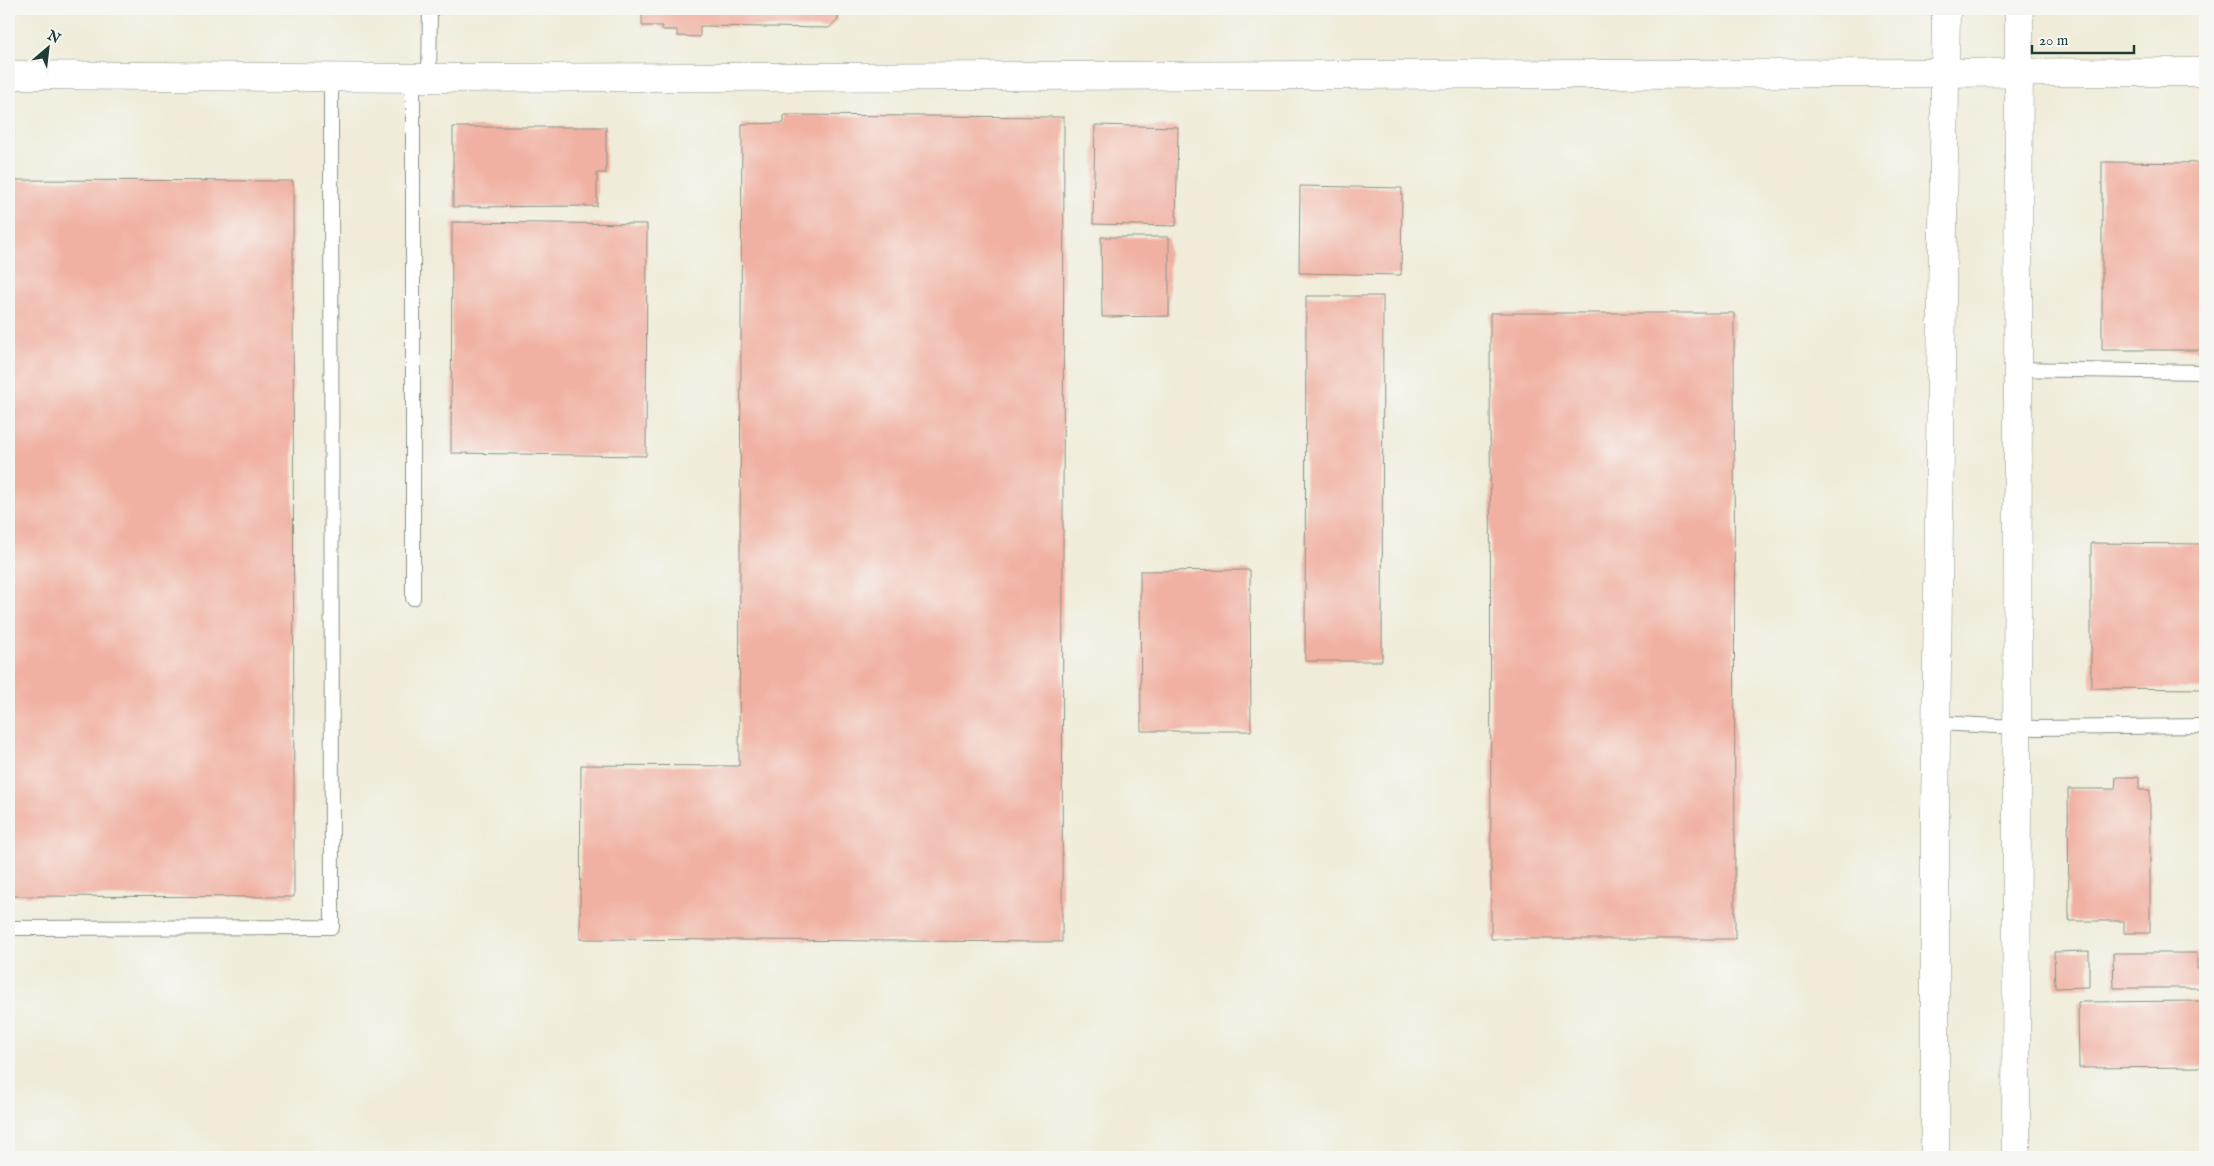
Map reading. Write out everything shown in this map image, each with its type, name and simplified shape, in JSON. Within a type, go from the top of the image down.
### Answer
[{"type":"street","points":[[1935,1157],[1937,723],[1946,9]]},
{"type":"street","points":[[2016,1157],[2019,9]]},
{"type":"street","points":[[9,75],[421,78],[2205,72]]},
{"type":"lane","points":[[413,598],[421,78],[430,9]]},
{"type":"lane","points":[[9,928],[332,927],[331,77]]},
{"type":"lane","points":[[2018,369],[2205,372]]},
{"type":"lane","points":[[1937,723],[2017,727],[2205,726]]},
{"type":"building","points":[[642,9],[838,9],[838,20],[829,28],[700,26],[700,37],[677,36],[677,30],[662,30],[662,26],[642,26]]},
{"type":"building","points":[[784,115],[1064,117],[1062,942],[580,939],[581,765],[739,766],[742,124],[784,123]]},
{"type":"building","points":[[9,118],[14,118],[13,177],[9,177]]},
{"type":"building","points":[[1095,125],[1178,127],[1176,226],[1093,224]]},
{"type":"building","points":[[453,127],[606,127],[606,173],[597,173],[597,206],[453,207]]},
{"type":"building","points":[[2102,162],[2205,163],[2205,350],[2102,350]]},
{"type":"building","points":[[9,180],[293,181],[294,897],[9,896]]},
{"type":"building","points":[[1300,186],[1402,188],[1401,275],[1299,273]]},
{"type":"building","points":[[452,222],[647,224],[646,456],[451,453]]},
{"type":"building","points":[[1101,237],[1169,237],[1169,316],[1102,317]]},
{"type":"building","points":[[1306,296],[1383,296],[1382,661],[1305,661]]},
{"type":"building","points":[[1490,313],[1734,313],[1735,939],[1491,939]]},
{"type":"building","points":[[2091,543],[2205,544],[2205,689],[2091,688]]},
{"type":"building","points":[[1250,570],[1251,731],[1141,731],[1140,571]]},
{"type":"building","points":[[2116,777],[2139,777],[2139,790],[2150,790],[2150,933],[2124,933],[2124,921],[2069,921],[2068,789],[2115,789]]},
{"type":"building","points":[[2089,951],[2089,987],[2055,988],[2054,952]]},
{"type":"building","points":[[2113,953],[2197,953],[2197,969],[2203,969],[2203,988],[2114,988]]},
{"type":"building","points":[[2205,1001],[2205,1067],[2079,1068],[2078,1002]]}]
